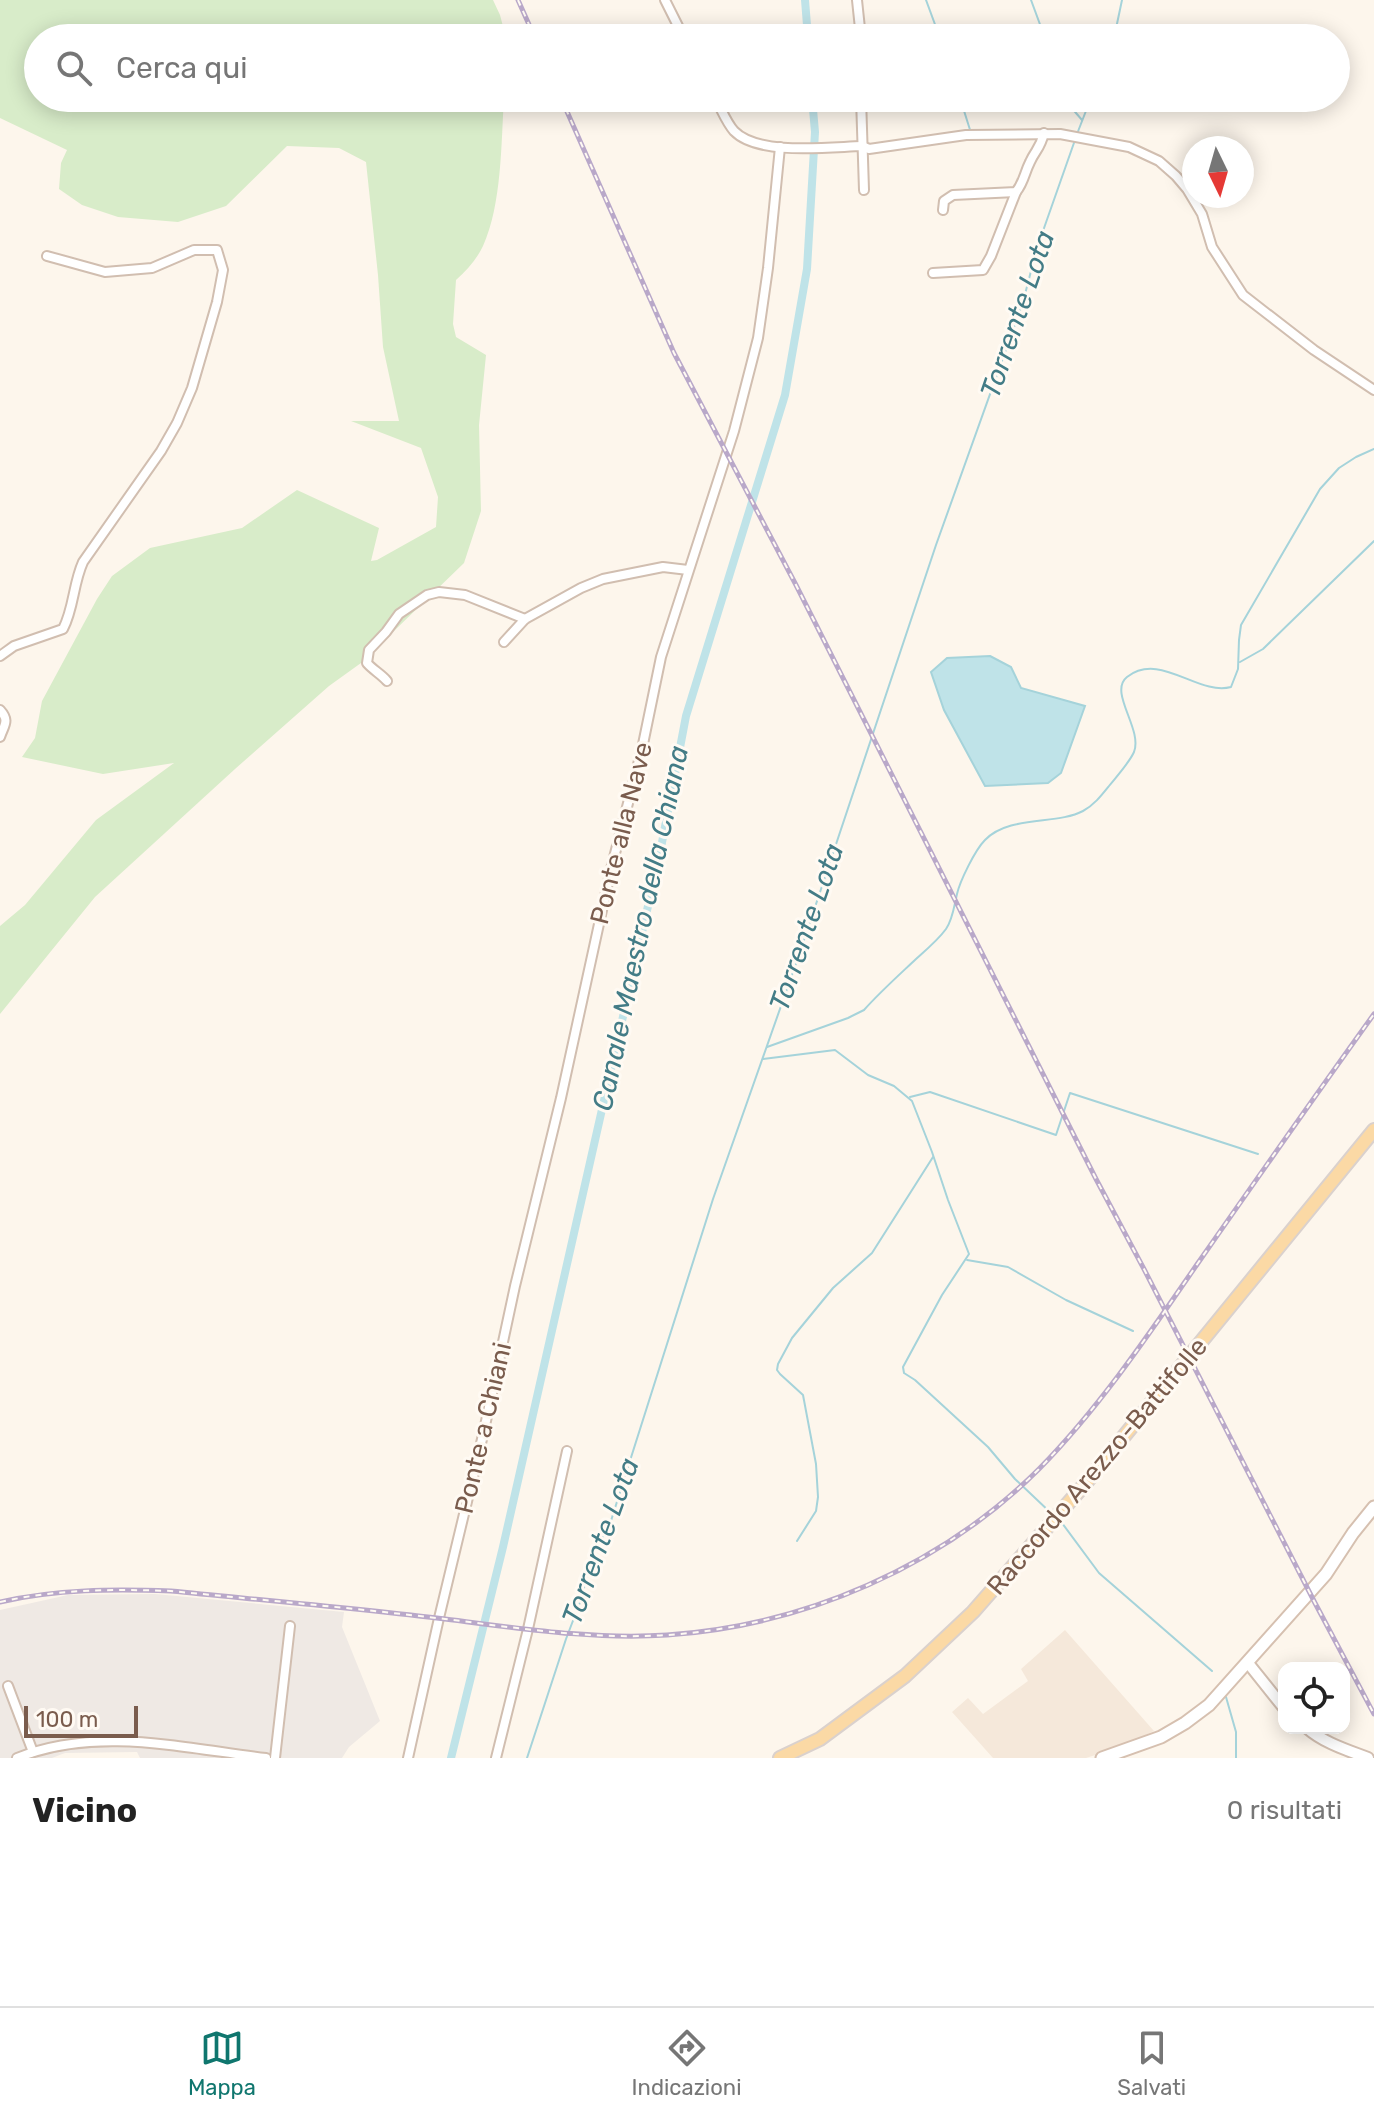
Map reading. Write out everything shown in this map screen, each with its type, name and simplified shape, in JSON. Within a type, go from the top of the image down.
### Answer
[{"type":"main road","name":"Raccordo Arezzo-Battifolle","points":[[780,1758],[820,1739],[905,1676],[973,1612],[1085,1484],[1374,1130]]},
{"type":"main road","points":[[1102,1758],[1161,1737],[1209,1705],[1326,1574],[1374,1507]]},
{"type":"main road","points":[[793,1758],[820,1739]]},
{"type":"street","points":[[665,0],[677,24]]},
{"type":"street","points":[[857,0],[860,24]]},
{"type":"street","points":[[723,112],[735,131],[757,144],[783,147],[862,146],[869,149],[966,135],[1044,133],[1129,147],[1159,161],[1187,189],[1202,214],[1212,247],[1243,295],[1314,350],[1374,390]]},
{"type":"street","points":[[861,112],[864,190]]},
{"type":"street","points":[[933,273],[983,270],[1016,192],[1024,182],[1028,165],[1041,147],[1044,133]]},
{"type":"street","name":"Ponte alla Nave","points":[[561,1098],[661,657],[734,431],[758,338],[783,147]]},
{"type":"street","points":[[943,210],[944,201],[953,195],[1016,192]]},
{"type":"street","points":[[0,656],[14,646],[63,629],[71,612],[77,574],[83,562],[161,451],[177,423],[192,388],[223,270],[217,250],[194,250],[152,268],[105,272],[47,256]]},
{"type":"street","points":[[504,642],[525,619],[603,579],[663,567],[688,570]]},
{"type":"street","points":[[387,681],[367,663],[369,650],[399,614],[427,595],[439,592],[465,595],[525,619]]},
{"type":"street","points":[[0,710],[6,716],[0,737]]},
{"type":"street","name":"Ponte a Chiani","points":[[408,1758],[561,1098]]},
{"type":"street","points":[[496,1758],[567,1451]]},
{"type":"street","points":[[275,1758],[290,1626]]},
{"type":"street","points":[[1248,1663],[1278,1700]]},
{"type":"street","points":[[8,1686],[33,1752]]},
{"type":"street","points":[[1314,1734],[1368,1758]]},
{"type":"street","points":[[17,1758],[92,1741],[121,1741],[266,1758]]},
{"type":"shaded area","points":[[155,1594],[344,1612],[342,1627],[380,1721],[349,1747],[342,1758],[140,1758],[137,1752],[0,1758],[0,1610],[68,1595]]},
{"type":"shaded area","points":[[1065,1630],[1154,1731],[1123,1746],[1086,1758],[993,1758],[952,1712],[968,1698],[983,1714],[1028,1681],[1021,1669]]},
{"type":"green space","points":[[0,0],[493,0],[502,24],[24,24],[24,112],[503,112],[500,174],[494,212],[478,255],[456,280],[453,324],[456,337],[486,355],[479,425],[481,511],[464,563],[361,663],[329,686],[95,897],[0,1014],[0,926],[25,905],[96,820],[174,763],[103,774],[22,757],[35,738],[42,701],[112,576],[150,548],[242,528],[297,490],[379,528],[371,561],[377,560],[436,527],[438,497],[421,448],[351,421],[399,421],[383,347],[366,162],[339,148],[287,146],[226,206],[178,222],[118,217],[82,205],[59,189],[61,163],[67,150],[0,118]]},
{"type":"water","points":[[990,656],[1011,667],[1021,688],[1085,706],[1061,773],[1048,783],[985,786],[944,710],[931,672],[947,658]]},
{"type":"waterway","name":"Canale Maestro della Chiana","points":[[805,0],[807,24]]},
{"type":"waterway","points":[[926,0],[935,24]]},
{"type":"waterway","points":[[1031,0],[1040,24]]},
{"type":"waterway","name":"Torrente Lota","points":[[1117,24],[1122,0]]},
{"type":"waterway","name":"Canale Maestro della Chiana","points":[[451,1758],[503,1547],[660,853],[686,716],[785,395],[807,269],[815,132],[813,112]]},
{"type":"waterway","points":[[964,112],[971,133]]},
{"type":"waterway","points":[[1075,112],[1082,120]]},
{"type":"waterway","name":"Torrente Lota","points":[[1077,134],[1086,112]]},
{"type":"waterway","name":"Torrente Lota","points":[[527,1758],[582,1597],[590,1560],[610,1524],[713,1199],[799,955],[936,545],[1023,302],[1037,248],[1075,140]]},
{"type":"waterway","points":[[767,1047],[864,1010],[946,929],[968,866],[981,845],[995,832],[1020,824],[1072,815],[1087,809],[1097,800],[1134,752],[1134,733],[1121,692],[1127,677],[1140,670],[1153,669],[1205,686],[1231,687],[1238,669],[1241,625],[1320,489],[1339,468],[1374,449]]},
{"type":"waterway","points":[[1240,662],[1263,649],[1374,541]]},
{"type":"waterway","points":[[763,1059],[835,1050],[868,1075],[894,1086],[912,1101],[969,1254],[942,1295],[903,1367],[904,1373],[988,1447],[1015,1479],[1052,1514]]},
{"type":"waterway","points":[[910,1097],[930,1092],[1056,1135],[1070,1093],[1258,1154]]},
{"type":"waterway","points":[[797,1541],[816,1511],[816,1464],[803,1395],[780,1374],[778,1364],[792,1338],[833,1288],[872,1253],[933,1157]]},
{"type":"waterway","points":[[967,1260],[1008,1267],[1066,1300],[1133,1331]]},
{"type":"waterway","points":[[1062,1523],[1099,1573],[1212,1671]]},
{"type":"waterway","points":[[1226,1697],[1236,1732],[1236,1758]]},
{"type":"railway","points":[[518,0],[529,24]]},
{"type":"railway","points":[[567,112],[674,353],[796,585],[1096,1179],[1374,1714]]},
{"type":"railway","points":[[0,1602],[85,1591],[171,1591],[556,1632],[639,1636],[718,1629],[769,1619],[868,1585],[915,1562],[959,1535],[1001,1504],[1061,1445],[1142,1343],[1374,1014]]}]
